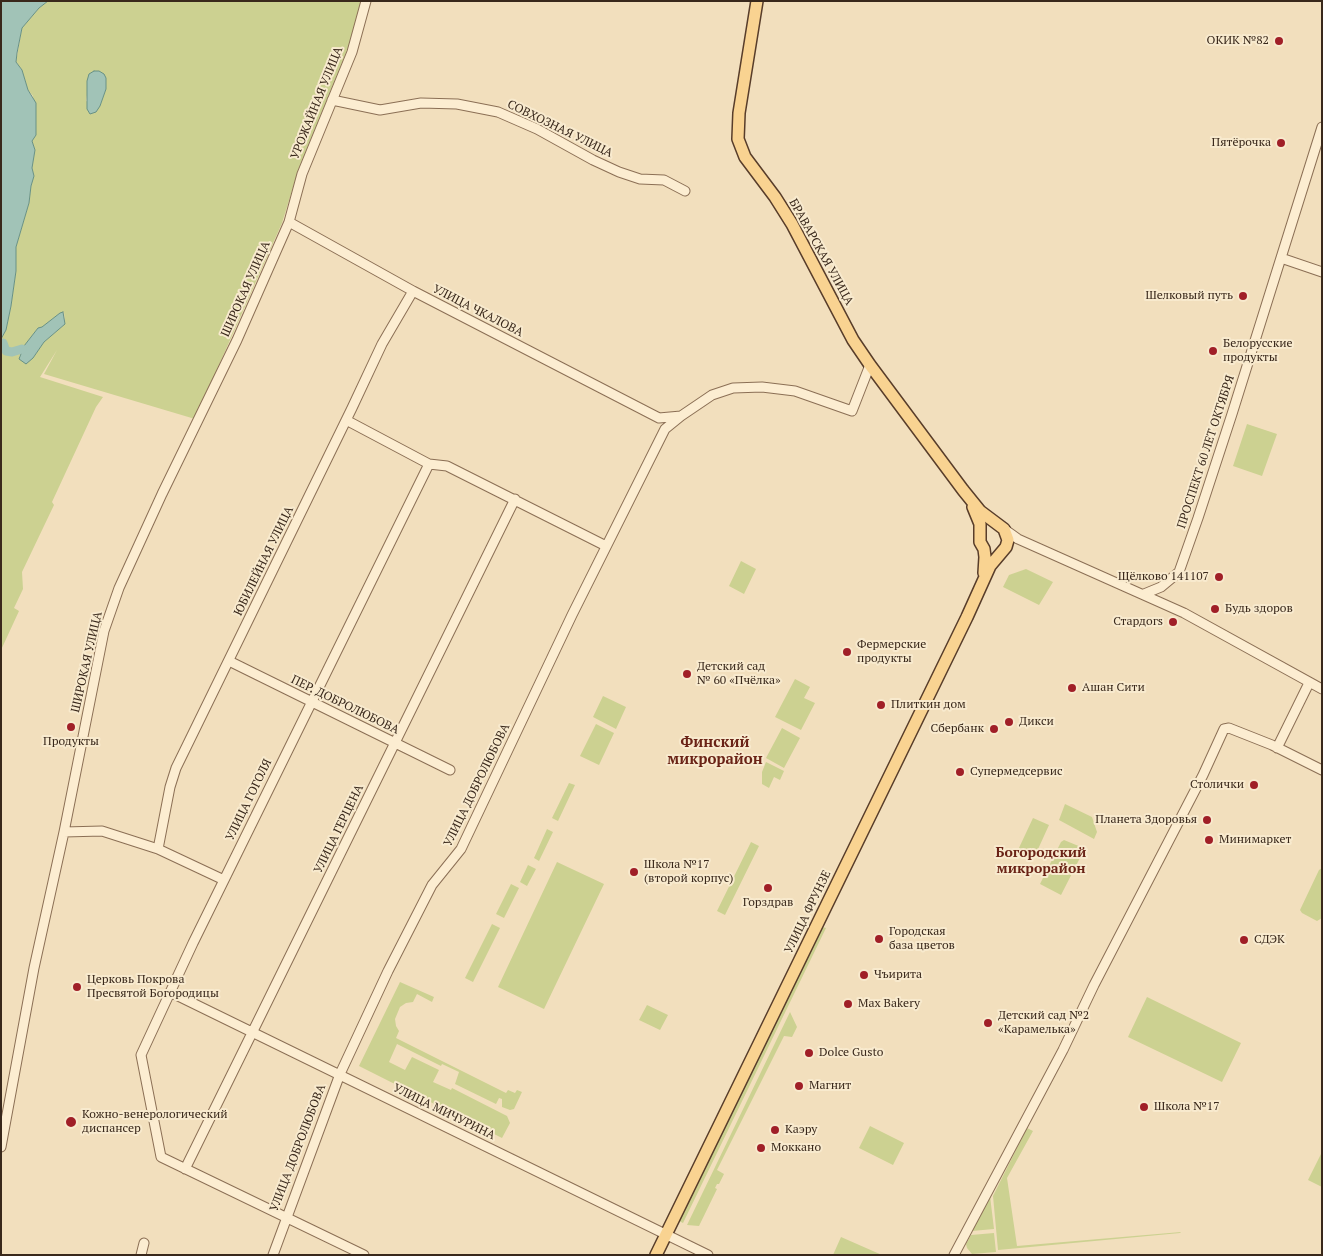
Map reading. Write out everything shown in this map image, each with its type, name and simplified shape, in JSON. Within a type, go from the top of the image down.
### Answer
[{"type":"main road","name":"БРАВАРСКАЯ УЛИЦА","points":[[757,1],[740,113],[738,139],[744,157],[775,197],[792,224],[853,340],[963,490]]},
{"type":"main road","points":[[963,490],[980,511],[1001,527],[1008,540],[1004,549],[995,553],[984,549]]},
{"type":"main road","points":[[963,490],[978,518],[981,534],[980,542],[984,549],[986,564],[983,581]]},
{"type":"main road","points":[[981,534],[986,527],[1001,527]]},
{"type":"main road","name":"УЛИЦА ФРУНЗЕ","points":[[656,1255],[990,566],[1004,549]]},
{"type":"street","name":"УРОЖАЙНАЯ УЛИЦА","points":[[290,218],[302,174],[352,52],[366,1]]},
{"type":"street","name":"СОВХОЗНАЯ УЛИЦА","points":[[332,100],[380,110],[430,103],[457,104],[498,112],[619,172],[640,179],[664,180],[685,191]]},
{"type":"street","name":"ПРОСПЕКТ 60 ЛЕТ ОКТЯБРЯ","points":[[1144,594],[1161,587],[1179,572],[1198,518],[1322,127]]},
{"type":"street","name":"УЛИЦА ЧКАЛОВА","points":[[290,218],[413,291],[659,418],[681,416]]},
{"type":"street","name":"ШИРОКАЯ УЛИЦА","points":[[1,1147],[34,968],[64,832],[104,631],[119,588],[162,494],[237,340],[290,218]]},
{"type":"street","points":[[1281,258],[1322,272]]},
{"type":"street","name":"ЮБИЛЕЙНАЯ УЛИЦА","points":[[158,849],[170,787],[176,768],[382,344],[413,291]]},
{"type":"street","name":"УЛИЦА ДОБРОЛЮБОВА","points":[[273,1255],[340,1074],[388,971],[432,886],[461,849],[664,429],[712,396],[733,388],[762,387],[795,391],[852,411],[870,365]]},
{"type":"street","points":[[346,420],[429,464],[446,466],[606,546]]},
{"type":"street","name":"УЛИЦА ГОГОЛЯ","points":[[185,1169],[160,1157],[141,1055],[224,880],[429,464]]},
{"type":"street","name":"УЛИЦА ГЕРЦЕНА","points":[[185,1169],[515,499]]},
{"type":"street","points":[[1001,527],[1018,539],[1144,594],[1198,620],[1322,689]]},
{"type":"street","points":[[1004,549],[1017,542],[1026,542]]},
{"type":"street","name":"ПЕР. ДОБРОЛЮБОВА","points":[[229,661],[450,770]]},
{"type":"street","points":[[1277,748],[1310,683]]},
{"type":"street","points":[[954,1255],[1063,1050],[1124,927],[1204,775],[1224,729],[1229,728],[1277,748],[1322,770]]},
{"type":"street","points":[[64,832],[102,831],[158,849],[224,880]]},
{"type":"street","name":"УЛИЦА МИЧУРИНА","points":[[170,992],[708,1255]]},
{"type":"street","points":[[185,1169],[364,1255]]},
{"type":"street","points":[[141,1255],[144,1244]]},
{"type":"green space","points":[[48,1],[361,1],[348,48],[299,168],[282,223],[195,419],[44,374],[57,350],[40,377],[103,397],[96,407],[52,502],[54,505],[22,572],[23,589],[14,608],[19,611],[1,650],[1,339],[6,330],[11,306],[16,271],[16,247],[29,203],[34,176],[32,168],[35,150],[32,141],[36,135],[33,96],[28,90],[22,70],[16,62],[22,28],[39,8]],"holes":[[[88,89],[106,89],[100,106],[86,101]],[[64,312],[65,324],[44,342],[33,358],[19,358],[22,349],[38,328],[42,328],[60,313]]]},
{"type":"green space","points":[[1247,424],[1277,434],[1262,476],[1233,466]]},
{"type":"green space","points":[[741,561],[756,569],[744,594],[729,586]]},
{"type":"green space","points":[[1026,569],[1053,582],[1039,605],[1003,587],[1009,575]]},
{"type":"green space","points":[[795,679],[810,687],[804,698],[815,703],[801,730],[775,717]]},
{"type":"green space","points":[[603,696],[626,707],[616,729],[593,717]]},
{"type":"green space","points":[[596,724],[614,733],[599,765],[580,756]]},
{"type":"green space","points":[[782,728],[800,738],[784,768],[766,758]]},
{"type":"green space","points":[[766,762],[784,771],[780,780],[774,777],[769,788],[762,784],[762,772]]},
{"type":"green space","points":[[569,783],[575,785],[558,821],[552,818]]},
{"type":"green space","points":[[1065,804],[1092,817],[1097,832],[1094,839],[1059,820]]},
{"type":"green space","points":[[1033,818],[1049,825],[1034,858],[1018,850]]},
{"type":"green space","points":[[547,829],[553,832],[539,861],[534,858]]},
{"type":"green space","points":[[1064,840],[1081,847],[1083,852],[1061,895],[1040,884],[1061,842]]},
{"type":"green space","points":[[751,842],[759,846],[725,915],[717,911]]},
{"type":"green space","points":[[557,862],[604,884],[544,1009],[498,987]]},
{"type":"green space","points":[[528,865],[536,869],[527,886],[520,882]]},
{"type":"green space","points":[[1322,868],[1322,918],[1317,921],[1300,910],[1319,870]]},
{"type":"green space","points":[[511,884],[519,888],[504,918],[496,914]]},
{"type":"green space","points":[[492,924],[500,928],[473,982],[465,978]]},
{"type":"green space","points":[[822,927],[826,928],[683,1223],[677,1220],[734,1109]]},
{"type":"green space","points":[[400,982],[434,997],[432,1002],[417,994],[413,1002],[406,1003],[400,1007],[395,1019],[399,1031],[396,1038],[506,1093],[508,1090],[515,1093],[517,1090],[522,1092],[514,1109],[510,1110],[502,1107],[502,1099],[499,1098],[496,1104],[455,1084],[459,1072],[442,1064],[441,1066],[397,1044],[389,1062],[405,1070],[412,1057],[439,1070],[433,1082],[451,1090],[452,1088],[507,1116],[510,1123],[502,1138],[359,1066]]},
{"type":"green space","points":[[1147,997],[1241,1043],[1222,1082],[1128,1037]]},
{"type":"green space","points":[[647,1005],[668,1015],[660,1030],[639,1020]]},
{"type":"green space","points":[[790,1012],[797,1027],[792,1037],[784,1036],[717,1170],[724,1174],[715,1188],[717,1189],[699,1226],[687,1225]]},
{"type":"green space","points":[[870,1126],[904,1143],[893,1165],[859,1148]]},
{"type":"green space","points":[[1027,1128],[1033,1131],[1007,1178],[1017,1246],[1181,1232],[998,1250],[993,1196]]},
{"type":"green space","points":[[1322,1152],[1322,1187],[1308,1180]]},
{"type":"green space","points":[[990,1196],[994,1229],[972,1231]]},
{"type":"green space","points":[[994,1233],[996,1252],[972,1254],[967,1248],[966,1244],[971,1235]]},
{"type":"green space","points":[[841,1237],[882,1255],[833,1255]]},
{"type":"water","points":[[1,1],[48,1],[39,8],[22,28],[17,53],[16,62],[22,70],[28,90],[36,103],[36,135],[32,141],[35,150],[32,168],[34,176],[29,203],[16,247],[16,271],[11,306],[6,330],[1,339]]},
{"type":"water","points":[[94,71],[104,74],[106,89],[100,106],[96,112],[90,114],[87,109],[87,81],[89,74]]},
{"type":"water","points":[[63,312],[65,324],[44,342],[33,358],[26,364],[19,359],[24,346],[38,328]]},
{"type":"waterway","points":[[1,343],[3,343],[6,351],[12,352],[22,349]]},
{"type":"place","name":"ОКИК №82","points":[[1279,41]]},
{"type":"place","name":"Пятёрочка","points":[[1281,143]]},
{"type":"place","name":"Шелковый путь","points":[[1243,296]]},
{"type":"place","name":"Белорусские продукты","points":[[1213,351]]},
{"type":"place","name":"Щёлково 141107","points":[[1219,577]]},
{"type":"place","name":"Будь здоров","points":[[1215,609]]},
{"type":"place","name":"Стардогs","points":[[1173,622]]},
{"type":"place","name":"Фермерские продукты","points":[[847,652]]},
{"type":"place","name":"Детский сад № 60 «Пчёлка»","points":[[687,674]]},
{"type":"place","name":"Ашан Сити","points":[[1072,688]]},
{"type":"place","name":"Плиткин дом","points":[[881,705]]},
{"type":"place","name":"Дикси","points":[[1009,722]]},
{"type":"place","name":"Продукты","points":[[71,727]]},
{"type":"place","name":"Сбербанк","points":[[994,729]]},
{"type":"place","name":"Супермедсервис","points":[[960,772]]},
{"type":"place","name":"Столички","points":[[1254,785]]},
{"type":"place","name":"Планета Здоровья","points":[[1207,820]]},
{"type":"place","name":"Минимаркет","points":[[1209,840]]},
{"type":"place","name":"Школа №17 (второй корпус)","points":[[634,872]]},
{"type":"place","name":"Горздрав","points":[[768,888]]},
{"type":"place","name":"Городская база цветов","points":[[879,939]]},
{"type":"place","name":"СДЭК","points":[[1244,940]]},
{"type":"place","name":"Чъирита","points":[[864,975]]},
{"type":"place","name":"Церковь Покрова Пресвятой Богородицы","points":[[77,987]]},
{"type":"place","name":"Max Bakery","points":[[848,1004]]},
{"type":"place","name":"Детский сад №2 «Карамелька»","points":[[988,1023]]},
{"type":"place","name":"Dolce Gusto","points":[[809,1053]]},
{"type":"place","name":"Магнит","points":[[799,1086]]},
{"type":"place","name":"Школа №17","points":[[1144,1107]]},
{"type":"place","name":"Кожно-венерологический диспансер","points":[[71,1122]]},
{"type":"place","name":"Каэру","points":[[775,1130]]},
{"type":"place","name":"Моккано","points":[[761,1148]]},
{"type":"district","name":"Финский микрорайон","points":[[715,752]]},
{"type":"district","name":"Богородский микрорайон","points":[[1041,862]]}]
